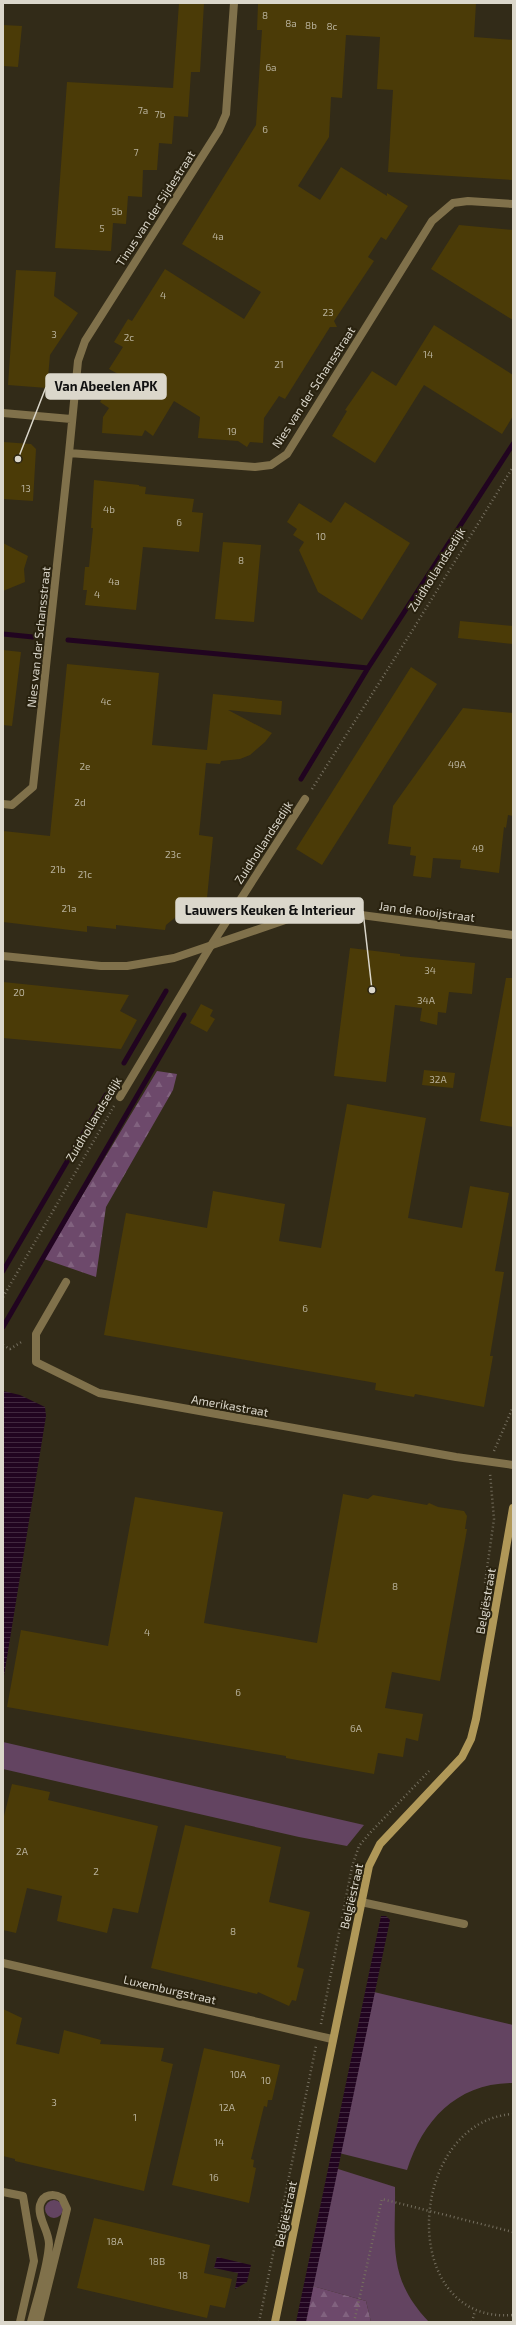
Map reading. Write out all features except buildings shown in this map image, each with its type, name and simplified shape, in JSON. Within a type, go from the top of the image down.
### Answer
[{"type":"main road","name":"Belgiëstraat","points":[[275,2322],[332,2039],[369,1866],[380,1844],[462,1757],[471,1739],[476,1719],[513,1508]]},
{"type":"street","name":"Tinus van der Sijdestraat","points":[[71,419],[78,361],[85,341],[219,130],[226,114],[234,3]]},
{"type":"street","name":"Nies van der Schansstraat","points":[[69,453],[255,467],[271,465],[287,454],[432,221],[453,203],[468,201],[513,204]]},
{"type":"street","points":[[3,413],[71,419]]},
{"type":"street","name":"Nies van der Schansstraat","points":[[3,804],[12,805],[33,787],[69,453],[71,419]]},
{"type":"street","name":"Zuidhollandsedijk","points":[[120,1097],[210,947],[305,799]]},
{"type":"street","name":"Jan de Rooijstraat","points":[[3,956],[101,966],[127,966],[174,958],[210,947],[294,917],[320,914],[346,914],[513,933]]},
{"type":"street","name":"Amerikastraat","points":[[66,1282],[36,1334],[36,1362],[99,1394],[456,1457],[513,1465]]},
{"type":"street","points":[[361,1902],[464,1924]]},
{"type":"street","name":"Luxemburgstraat","points":[[3,1963],[332,2039]]},
{"type":"street","points":[[3,2192],[22,2196],[34,2261],[20,2322]]},
{"type":"street","points":[[31,2322],[49,2243],[40,2214],[40,2205],[46,2197],[54,2195],[62,2198],[67,2209],[39,2322]]},
{"type":"path","name":"Zuidhollandsedijk","points":[[305,799],[412,632],[513,467]]},
{"type":"path","name":"Zuidhollandsedijk","points":[[3,1296],[120,1097]]},
{"type":"path","points":[[3,1345],[10,1349],[36,1334]]},
{"type":"path","points":[[513,2114],[498,2115],[483,2123],[465,2135],[454,2147],[435,2184],[429,2210],[430,2240],[436,2264],[454,2296],[467,2308],[475,2311],[499,2316],[513,2314]]},
{"type":"path","points":[[354,2322],[382,2199],[513,2232]]},
{"type":"path","points":[[472,2322],[475,2311]]},
{"type":"shaded area","points":[[3,1391],[20,1395],[45,1407],[46,1416],[3,1682]]},
{"type":"shaded area","points":[[3,1742],[364,1825],[347,1846],[299,1837],[3,1769]]},
{"type":"shaded area","points":[[381,1916],[386,1916],[390,1920],[306,2322],[296,2322]]},
{"type":"shaded area","points":[[374,1992],[513,2025],[513,2083],[493,2085],[475,2090],[459,2097],[445,2108],[433,2120],[422,2135],[407,2170],[339,2153]]},
{"type":"shaded area","points":[[335,2168],[395,2187],[396,2259],[406,2290],[415,2306],[429,2322],[371,2322],[366,2301],[309,2285]]},
{"type":"shaded area","points":[[50,2200],[58,2200],[63,2205],[61,2216],[58,2218],[50,2218],[45,2213],[45,2205]]},
{"type":"shaded area","points":[[217,2257],[251,2265],[247,2282],[235,2289],[238,2273],[214,2268]]},
{"type":"green space","points":[[157,1071],[177,1074],[173,1090],[106,1207],[96,1277],[44,1259]]},
{"type":"green space","points":[[309,2285],[366,2301],[371,2322],[301,2322]]},
{"type":"waterway","points":[[301,779],[368,668],[513,444]]},
{"type":"waterway","points":[[3,634],[33,637]]},
{"type":"waterway","points":[[68,640],[368,668]]},
{"type":"waterway","points":[[124,1063],[166,991]]},
{"type":"waterway","points":[[3,1327],[184,1015]]},
{"type":"waterway","points":[[3,1271],[106,1095]]},
{"type":"place","name":"Van Abeelen APK","points":[[18,459]]},
{"type":"place","name":"Lauwers Keuken & Interieur","points":[[372,990]]}]
